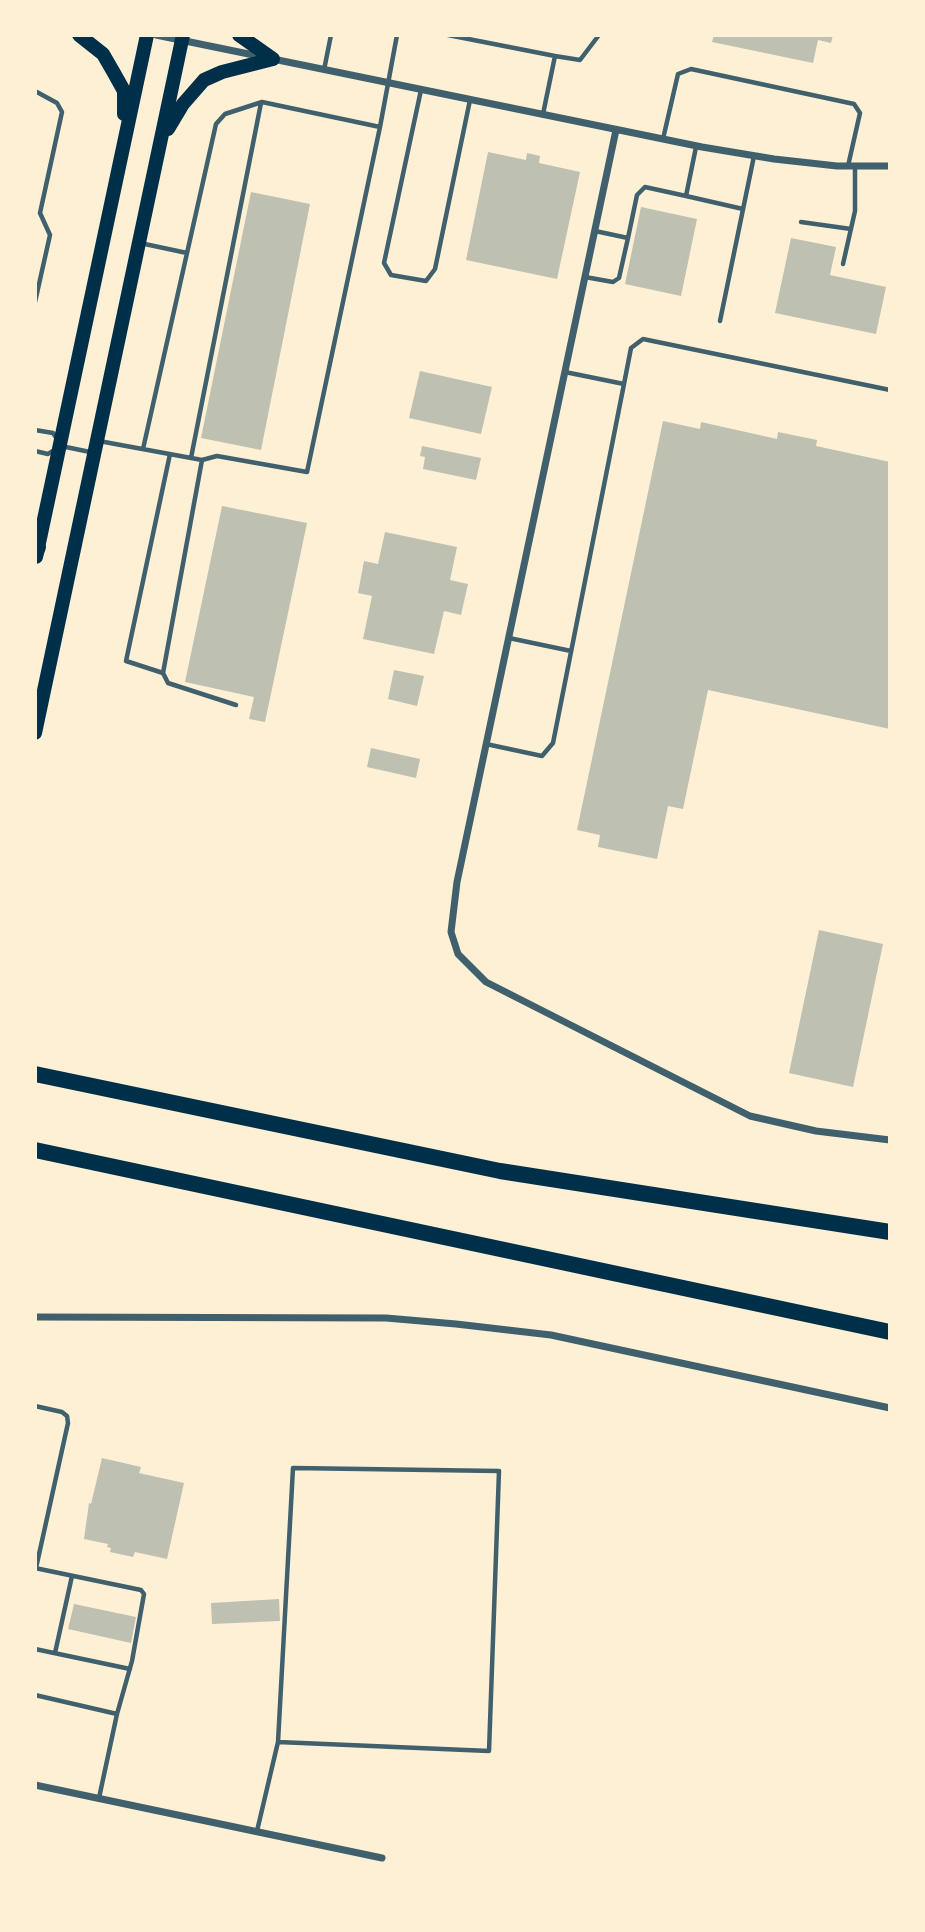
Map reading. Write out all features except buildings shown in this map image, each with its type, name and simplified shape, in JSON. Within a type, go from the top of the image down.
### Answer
[{"type":"highway","points":[[35,1074],[500,1171],[890,1232]]},
{"type":"highway","points":[[35,1150],[890,1332]]},
{"type":"main road","points":[[79,35],[103,54],[124,91],[124,146]]},
{"type":"main road","points":[[36,554],[147,35]]},
{"type":"main road","points":[[239,35],[273,59]]},
{"type":"main road","points":[[35,733],[183,38]]},
{"type":"main road","points":[[161,142],[183,104],[204,80],[222,72],[273,59]]},
{"type":"street","points":[[156,35],[183,38],[324,70],[696,146],[754,156],[851,167],[890,166]]},
{"type":"street","points":[[616,130],[452,908],[451,932],[458,954],[485,982],[750,1116],[816,1131],[890,1140]]},
{"type":"street","points":[[35,1317],[386,1318],[456,1324],[551,1335],[890,1408]]},
{"type":"street","points":[[35,1785],[382,1858]]},
{"type":"lane","points":[[324,70],[331,35]]},
{"type":"lane","points":[[35,451],[48,454],[61,446],[144,449],[202,460],[217,456],[307,472],[397,35]]},
{"type":"lane","points":[[448,35],[580,60],[599,35]]},
{"type":"lane","points":[[543,115],[555,56]]},
{"type":"lane","points":[[663,139],[678,74],[691,69],[854,104],[860,113],[851,167],[855,211],[844,264]]},
{"type":"lane","points":[[421,90],[384,263],[391,275],[426,281],[435,269],[470,100]]},
{"type":"lane","points":[[35,91],[57,103],[62,112],[40,213],[50,235],[35,302]]},
{"type":"lane","points":[[144,449],[216,124],[225,114],[262,102],[380,127]]},
{"type":"lane","points":[[191,458],[262,102]]},
{"type":"lane","points":[[686,196],[696,146]]},
{"type":"lane","points":[[720,321],[754,156]]},
{"type":"lane","points":[[585,277],[613,282],[619,278],[636,195],[645,187],[743,209]]},
{"type":"lane","points":[[801,222],[851,229]]},
{"type":"lane","points":[[595,231],[628,238]]},
{"type":"lane","points":[[139,243],[187,253]]},
{"type":"lane","points":[[486,744],[542,756],[553,743],[631,348],[643,339],[890,390]]},
{"type":"lane","points":[[565,372],[624,384]]},
{"type":"lane","points":[[35,430],[53,433],[61,446]]},
{"type":"lane","points":[[163,673],[126,661],[170,454]]},
{"type":"lane","points":[[202,460],[163,673],[168,682],[236,705]]},
{"type":"lane","points":[[509,638],[571,652]]},
{"type":"lane","points":[[35,1406],[62,1412],[68,1423],[36,1568],[141,1590],[144,1594],[130,1669],[117,1714],[99,1798]]},
{"type":"lane","points":[[257,1832],[278,1742],[293,1468],[499,1471],[489,1751],[278,1742]]},
{"type":"lane","points":[[55,1653],[72,1576]]},
{"type":"lane","points":[[35,1649],[130,1669]]},
{"type":"lane","points":[[35,1695],[117,1714]]}]
